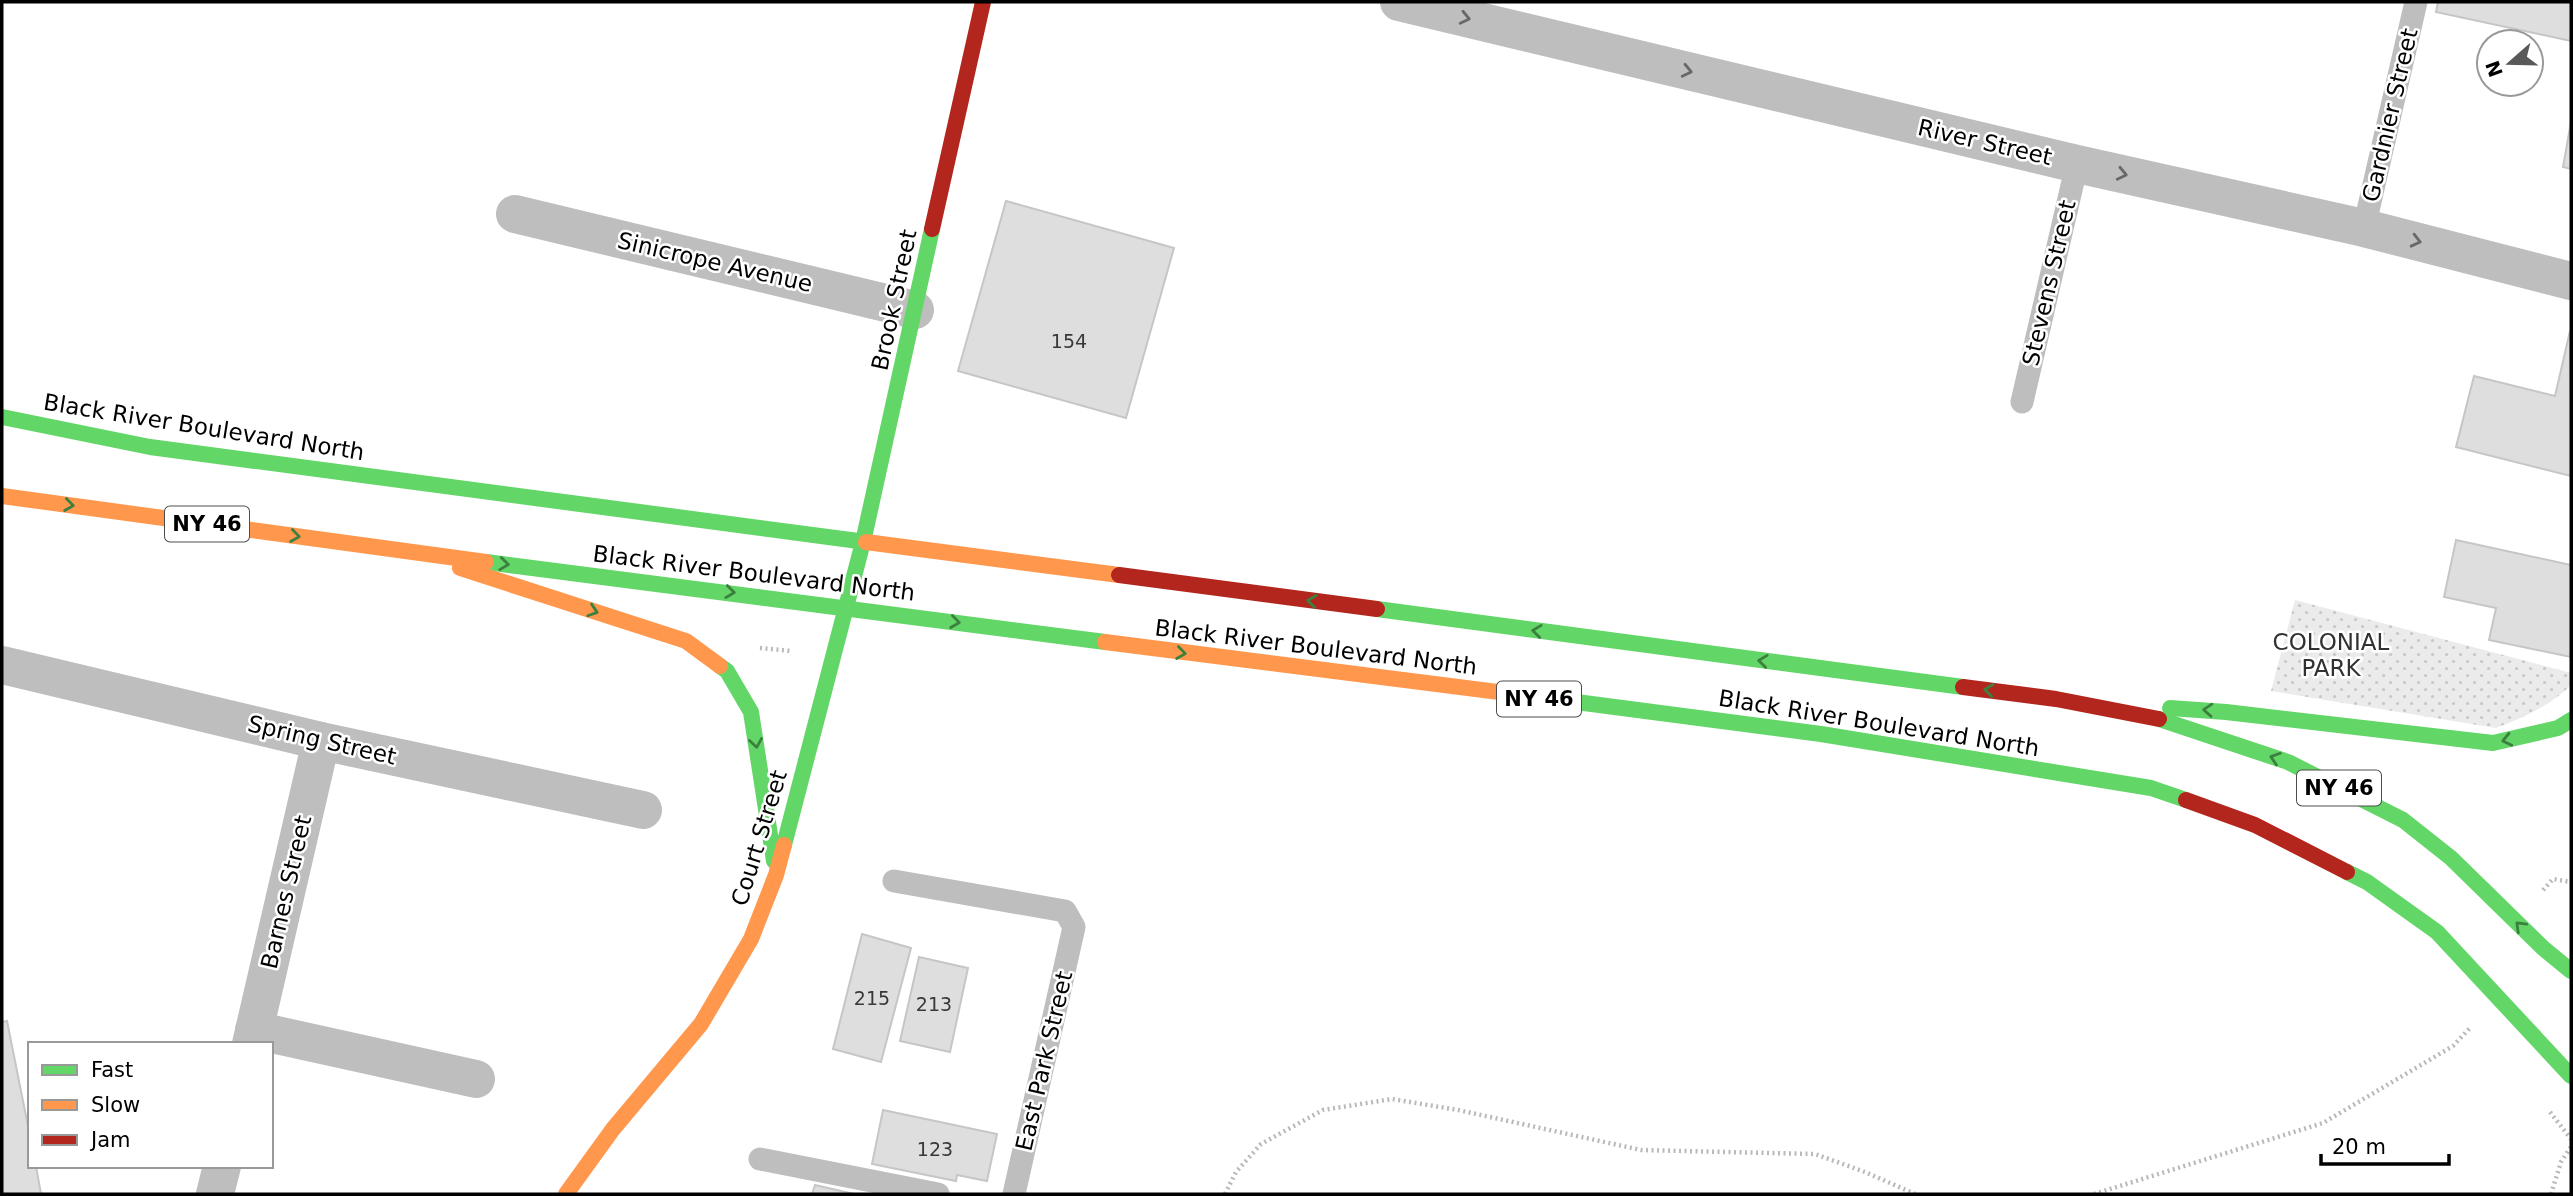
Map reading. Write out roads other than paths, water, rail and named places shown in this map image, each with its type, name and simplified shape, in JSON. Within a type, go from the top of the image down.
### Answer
[{"type":"main road","name":"Brook Street","points":[[846,607],[863,542],[983,2]]},
{"type":"main road","name":"Black River Boulevard North","points":[[2,417],[150,447],[2056,699],[2155,718],[2288,762],[2403,820],[2451,858],[2543,948],[2571,971]]},
{"type":"main road","name":"Black River Boulevard North","points":[[2,496],[1275,665],[1821,734],[2151,788],[2255,825],[2367,882],[2437,932],[2571,1076]]},
{"type":"main road","points":[[412,552],[687,641],[727,671],[751,712],[776,876]]},
{"type":"main road","name":"Court Street","points":[[566,1194],[613,1129],[701,1024],[751,939],[776,876],[846,607]]},
{"type":"main road","points":[[2056,699],[2226,712],[2493,743],[2558,728],[2571,720]]},
{"type":"street","name":"River Street","points":[[1399,2],[2077,164],[2364,228],[2571,281]]},
{"type":"street","name":"Sinicrope Avenue","points":[[514,214],[915,310]]},
{"type":"street","name":"Spring Street","points":[[2,665],[321,741],[643,810]]},
{"type":"street","name":"Barnes Street","points":[[253,1037],[321,741]]},
{"type":"street","points":[[253,1037],[476,1079]]},
{"type":"street","points":[[215,1194],[222,1168]]},
{"type":"lane","name":"Gardnier Street","points":[[2364,228],[2416,2]]},
{"type":"lane","name":"Stevens Street","points":[[2022,402],[2077,164]]},
{"type":"lane","name":"East Park Street","points":[[894,881],[1065,911],[1074,927],[1014,1194]]},
{"type":"lane","points":[[760,1159],[938,1194]]},
{"type":"park label","name":"COLONIAL PARK","points":[[2331,655]]}]
